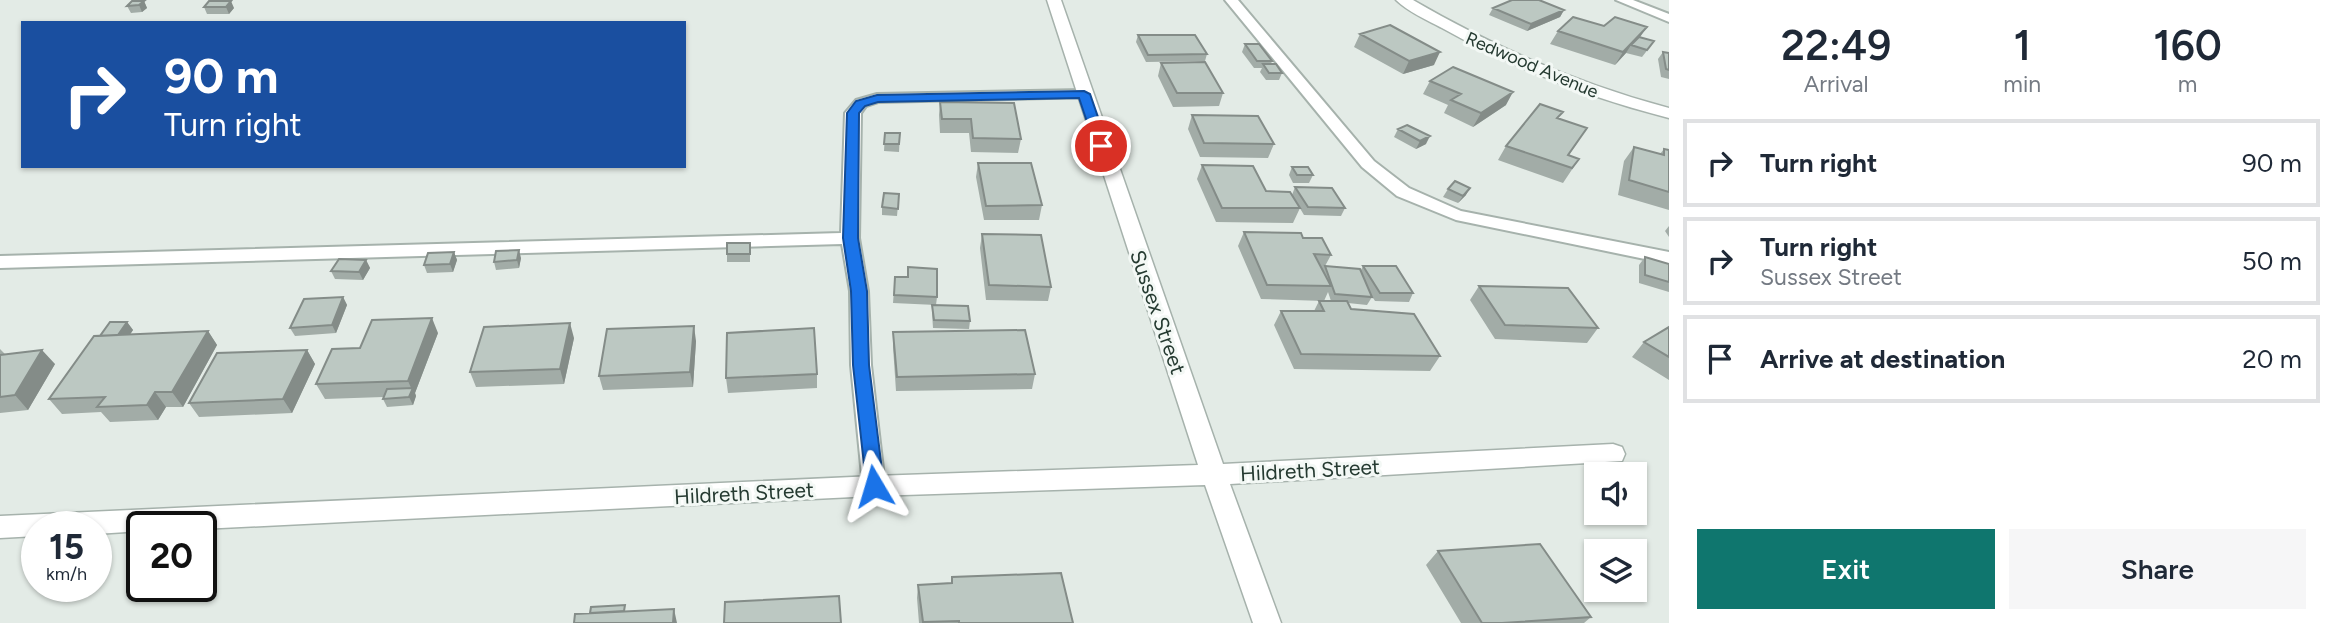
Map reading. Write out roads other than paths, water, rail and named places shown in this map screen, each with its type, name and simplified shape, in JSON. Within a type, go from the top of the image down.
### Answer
[{"type":"street","name":"Sussex Street","points":[[1054,0],[1214,475],[1267,623]]},
{"type":"street","name":"Redwood Avenue","points":[[1403,0],[1505,58],[1596,93],[1669,113]]},
{"type":"street","name":"Hildreth Street","points":[[0,527],[874,486],[1214,475],[1613,454]]},
{"type":"lane","points":[[1231,0],[1368,164],[1403,192],[1456,215],[1669,258]]},
{"type":"lane","points":[[1622,0],[1669,18]]},
{"type":"lane","points":[[874,486],[861,365],[859,291],[850,238],[853,113],[861,103],[877,98],[1084,94]]},
{"type":"lane","points":[[0,262],[850,238]]}]
